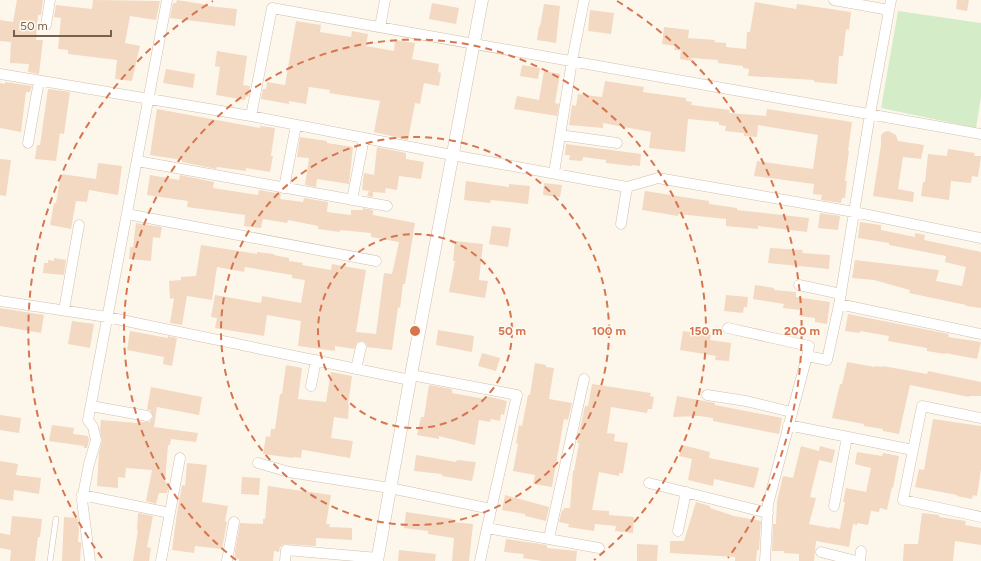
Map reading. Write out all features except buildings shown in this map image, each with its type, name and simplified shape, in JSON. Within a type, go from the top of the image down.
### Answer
[{"type":"street","points":[[46,25],[50,0]]},
{"type":"street","points":[[90,561],[82,495],[96,440],[93,427],[88,420],[167,0]]},
{"type":"street","points":[[380,27],[385,0]]},
{"type":"street","points":[[285,561],[286,550],[378,560],[410,378],[482,0]]},
{"type":"street","points":[[554,173],[572,61],[584,0]]},
{"type":"street","points":[[807,356],[827,360],[840,299],[870,114],[890,5],[834,0]]},
{"type":"street","points":[[251,116],[272,8],[981,134]]},
{"type":"street","points":[[0,74],[251,116],[628,187],[658,178],[854,212],[981,238]]},
{"type":"street","points":[[28,143],[39,81]]},
{"type":"street","points":[[284,188],[296,125]]},
{"type":"street","points":[[560,136],[617,143]]},
{"type":"street","points":[[352,200],[364,138]]},
{"type":"street","points":[[137,161],[387,206]]},
{"type":"street","points":[[621,224],[628,187]]},
{"type":"street","points":[[127,214],[376,262]]},
{"type":"street","points":[[64,310],[79,225]]},
{"type":"street","points":[[799,285],[840,299],[981,334]]},
{"type":"street","points":[[0,301],[108,317],[356,368],[518,395],[480,561]]},
{"type":"street","points":[[728,328],[809,346],[768,504],[765,561]]},
{"type":"street","points":[[356,368],[361,347]]},
{"type":"street","points":[[312,386],[316,360]]},
{"type":"street","points":[[549,538],[584,379]]},
{"type":"street","points":[[707,395],[746,401],[792,412]]},
{"type":"street","points":[[91,406],[147,416]]},
{"type":"street","points":[[981,418],[922,406],[903,500],[981,516]]},
{"type":"street","points":[[788,425],[913,450]]},
{"type":"street","points":[[834,506],[847,437]]},
{"type":"street","points":[[161,561],[180,458]]},
{"type":"street","points":[[258,463],[288,472],[390,488],[491,509]]},
{"type":"street","points":[[649,483],[768,514]]},
{"type":"street","points":[[678,531],[686,492]]},
{"type":"street","points":[[82,495],[170,513]]},
{"type":"street","points":[[227,561],[234,522]]},
{"type":"street","points":[[487,528],[599,548]]},
{"type":"street","points":[[821,552],[856,561]]},
{"type":"lane","points":[[50,561],[56,520]]},
{"type":"green space","points":[[898,11],[981,23],[981,97],[976,128],[881,108]]}]
